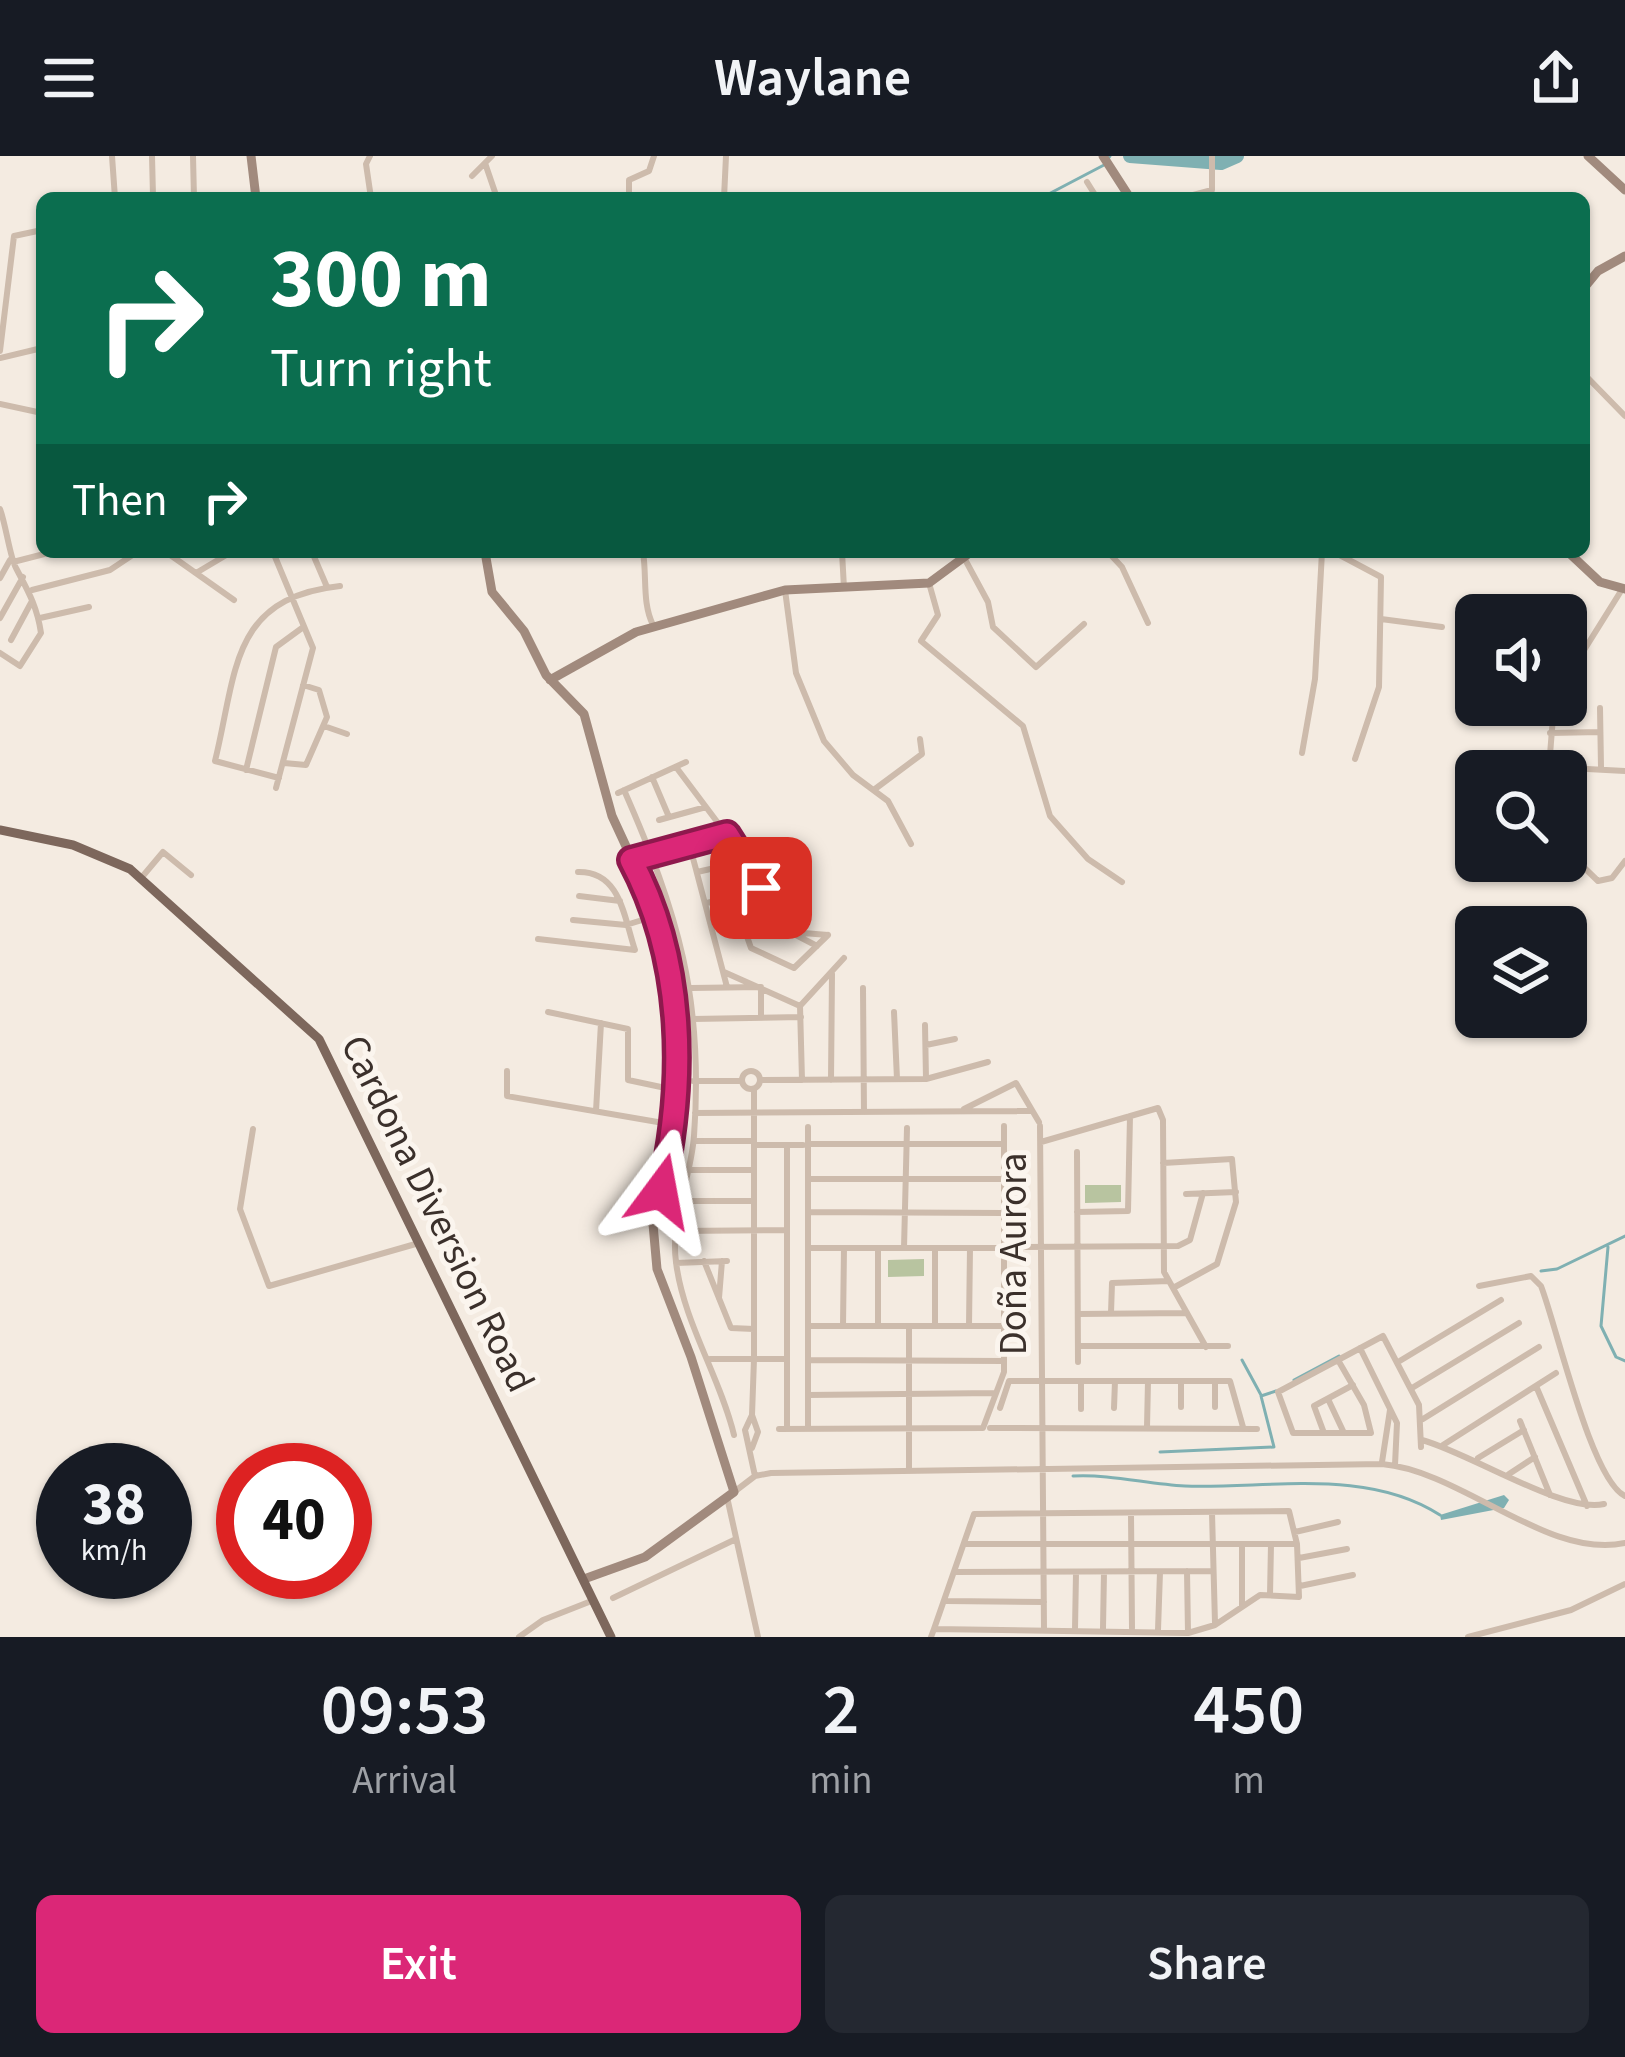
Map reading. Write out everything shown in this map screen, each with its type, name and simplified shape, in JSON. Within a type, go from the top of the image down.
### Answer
[{"type":"main road","name":"Cardona Diversion Road","points":[[0,830],[73,845],[141,878],[319,1039],[611,1637]]},
{"type":"street","points":[[112,156],[115,192]]},
{"type":"street","points":[[152,156],[153,192]]},
{"type":"street","points":[[193,156],[194,192]]},
{"type":"street","points":[[251,156],[255,192]]},
{"type":"street","points":[[370,156],[366,164],[370,192]]},
{"type":"street","points":[[629,192],[629,180],[649,171],[654,156]]},
{"type":"street","points":[[724,192],[727,156]]},
{"type":"street","points":[[1103,156],[1126,192]]},
{"type":"street","points":[[1204,192],[1212,190],[1212,156]]},
{"type":"street","points":[[1588,156],[1625,190]]},
{"type":"street","points":[[472,176],[488,159]]},
{"type":"street","points":[[488,159],[496,192]]},
{"type":"street","points":[[1087,182],[1093,192]]},
{"type":"street","points":[[36,231],[14,236],[0,355],[36,349]]},
{"type":"street","points":[[1590,281],[1625,256]]},
{"type":"street","points":[[1590,380],[1625,416]]},
{"type":"street","points":[[0,404],[36,412]]},
{"type":"street","points":[[0,509],[14,542],[12,560],[0,578]]},
{"type":"street","points":[[0,555],[12,560],[36,555]]},
{"type":"street","points":[[122,558],[124,562]]},
{"type":"street","points":[[11,640],[33,594],[110,570],[129,558]]},
{"type":"street","points":[[175,558],[234,600]]},
{"type":"street","points":[[196,573],[221,558]]},
{"type":"street","points":[[276,558],[313,648],[276,788]]},
{"type":"street","points":[[315,558],[327,587]]},
{"type":"street","points":[[486,558],[492,592],[524,631],[550,680],[588,724],[612,816],[656,916],[675,1004],[675,1124],[653,1224],[657,1269],[692,1357],[730,1495],[758,1637]]},
{"type":"street","points":[[644,558],[649,590],[645,608],[655,628]]},
{"type":"street","points":[[842,558],[844,588]]},
{"type":"street","points":[[550,680],[616,640],[655,628],[785,590],[929,583],[961,558]]},
{"type":"street","points":[[968,558],[988,602],[993,627],[1036,667],[1084,624]]},
{"type":"street","points":[[1114,558],[1148,623]]},
{"type":"street","points":[[1302,753],[1316,680],[1322,558]]},
{"type":"street","points":[[1346,558],[1380,575],[1379,687],[1355,758]]},
{"type":"street","points":[[1574,558],[1600,582],[1623,590],[1587,647]]},
{"type":"street","points":[[0,653],[20,666],[41,633],[33,594],[12,560]]},
{"type":"street","points":[[0,618],[23,577]]},
{"type":"street","points":[[929,583],[938,616],[921,641],[1023,726],[1050,816],[1088,859],[1122,882]]},
{"type":"street","points":[[279,778],[215,761],[248,628],[292,594],[340,586]]},
{"type":"street","points":[[785,590],[796,673],[824,741],[898,816],[911,844]]},
{"type":"street","points":[[39,618],[89,607]]},
{"type":"street","points":[[1381,619],[1442,627]]},
{"type":"street","points":[[246,770],[276,647],[303,627]]},
{"type":"street","points":[[283,763],[306,765],[324,726],[327,705],[319,690],[303,686]]},
{"type":"street","points":[[1600,708],[1600,767]]},
{"type":"street","points":[[324,726],[347,734]]},
{"type":"street","points":[[1550,750],[1551,726]]},
{"type":"street","points":[[1550,733],[1600,732]]},
{"type":"street","points":[[875,789],[922,754],[920,739]]},
{"type":"street","points":[[686,762],[621,792],[676,918],[691,988],[694,1141],[678,1201],[676,1263],[734,1435]]},
{"type":"street","points":[[676,767],[746,861],[774,917],[817,946]]},
{"type":"street","points":[[1587,768],[1625,771]]},
{"type":"street","points":[[652,777],[664,818],[706,807]]},
{"type":"street","points":[[631,860],[727,834]]},
{"type":"street","points":[[689,843],[727,988]]},
{"type":"street","points":[[141,878],[164,852],[191,875]]},
{"type":"street","points":[[697,872],[746,861]]},
{"type":"street","points":[[1587,870],[1598,881],[1612,878],[1625,861]]},
{"type":"street","points":[[538,939],[635,950],[614,886],[593,873],[578,872]]},
{"type":"street","points":[[705,904],[761,888]]},
{"type":"street","points":[[579,896],[620,901]]},
{"type":"street","points":[[573,920],[626,925],[656,916]]},
{"type":"street","points":[[774,917],[743,925],[751,948],[794,968],[828,935],[791,932]]},
{"type":"street","points":[[802,1081],[800,1006],[844,958]]},
{"type":"street","points":[[724,972],[800,1006]]},
{"type":"street","points":[[832,974],[832,1080]]},
{"type":"street","points":[[691,988],[761,987]]},
{"type":"street","points":[[761,987],[761,1018]]},
{"type":"street","points":[[862,988],[864,1112]]},
{"type":"street","points":[[548,1012],[629,1031],[628,1080],[675,1090]]},
{"type":"street","points":[[894,1012],[898,1079]]},
{"type":"street","points":[[693,1018],[801,1018]]},
{"type":"street","points":[[596,1111],[601,1023]]},
{"type":"street","points":[[925,1025],[926,1079]]},
{"type":"street","points":[[926,1046],[955,1039]]},
{"type":"street","points":[[742,1081],[752,1071],[760,1080],[926,1079],[988,1062]]},
{"type":"street","points":[[507,1071],[507,1096],[675,1124]]},
{"type":"street","points":[[752,1448],[758,1432],[752,1415],[754,1089],[760,1080]]},
{"type":"street","points":[[694,1081],[742,1081],[754,1089]]},
{"type":"street","points":[[694,1113],[754,1112],[961,1112],[1032,1111],[1016,1083],[961,1112]]},
{"type":"street","points":[[1040,1142],[1158,1108],[1163,1247],[1171,1285],[1206,1347]]},
{"type":"street","name":"Doña Aurora","points":[[1032,1111],[1040,1124],[1044,1629]]},
{"type":"street","points":[[1077,1212],[1128,1211],[1130,1116]]},
{"type":"street","points":[[788,1145],[783,1429],[983,1428],[1004,1361],[1004,1126]]},
{"type":"street","points":[[808,1127],[808,1429]]},
{"type":"street","points":[[904,1248],[907,1128]]},
{"type":"street","points":[[253,1130],[240,1209],[269,1286],[419,1243]]},
{"type":"street","points":[[694,1141],[1004,1144]]},
{"type":"street","points":[[1077,1152],[1078,1362]]},
{"type":"street","points":[[1111,1314],[1112,1283],[1171,1285],[1217,1264],[1236,1192],[1232,1160],[1162,1163]]},
{"type":"street","points":[[687,1170],[754,1170]]},
{"type":"street","points":[[808,1178],[1004,1179]]},
{"type":"street","points":[[1186,1194],[1236,1192]]},
{"type":"street","points":[[808,1248],[1163,1247],[1187,1243],[1203,1193]]},
{"type":"street","points":[[678,1201],[754,1201]]},
{"type":"street","points":[[808,1212],[1004,1213]]},
{"type":"street","points":[[676,1232],[787,1230]]},
{"type":"street","points":[[843,1326],[844,1248]]},
{"type":"street","points":[[878,1248],[878,1326]]},
{"type":"street","points":[[935,1248],[935,1326]]},
{"type":"street","points":[[969,1326],[970,1248]]},
{"type":"street","points":[[704,1261],[731,1328],[754,1329]]},
{"type":"street","points":[[676,1263],[724,1261],[719,1298]]},
{"type":"street","points":[[1479,1286],[1531,1276],[1541,1286],[1587,1433],[1614,1491],[1625,1496]]},
{"type":"street","points":[[1398,1362],[1501,1300]]},
{"type":"street","points":[[1078,1314],[1187,1313]]},
{"type":"street","points":[[1412,1388],[1519,1323]]},
{"type":"street","points":[[808,1326],[1004,1326]]},
{"type":"street","points":[[909,1326],[909,1471]]},
{"type":"street","points":[[1338,1360],[1371,1433],[1292,1433],[1278,1393],[1338,1360],[1360,1348],[1383,1336],[1412,1388],[1423,1419],[1422,1443],[1478,1458],[1550,1495],[1587,1506],[1604,1504]]},
{"type":"street","points":[[1078,1346],[1228,1346]]},
{"type":"street","points":[[1423,1419],[1539,1347]]},
{"type":"street","points":[[1360,1348],[1391,1407],[1395,1465]]},
{"type":"street","points":[[710,1359],[787,1359]]},
{"type":"street","points":[[808,1360],[1004,1361]]},
{"type":"street","points":[[1443,1445],[1556,1373]]},
{"type":"street","points":[[1000,1408],[1009,1381],[1230,1381],[1243,1427]]},
{"type":"street","points":[[1081,1381],[1081,1408]]},
{"type":"street","points":[[1114,1381],[1114,1408]]},
{"type":"street","points":[[1147,1427],[1148,1381]]},
{"type":"street","points":[[1181,1381],[1181,1407]]},
{"type":"street","points":[[1215,1381],[1215,1407]]},
{"type":"street","points":[[1324,1433],[1314,1406],[1353,1385]]},
{"type":"street","points":[[1536,1386],[1587,1506]]},
{"type":"street","points":[[808,1395],[996,1393]]},
{"type":"street","points":[[1328,1399],[1344,1432]]},
{"type":"street","points":[[1382,1463],[1391,1407]]},
{"type":"street","points":[[752,1415],[745,1430],[755,1476]]},
{"type":"street","points":[[1478,1458],[1522,1426],[1550,1495]]},
{"type":"street","points":[[990,1428],[1257,1429]]},
{"type":"street","points":[[1383,1438],[1396,1440]]},
{"type":"street","points":[[1509,1474],[1535,1457]]},
{"type":"street","points":[[584,1579],[645,1557],[755,1476],[1382,1463],[1449,1481],[1562,1537],[1625,1543]]},
{"type":"street","points":[[1289,1511],[1298,1544],[1299,1597],[1270,1595],[1242,1606],[1215,1625],[1188,1633],[1132,1628],[932,1633],[974,1514],[1044,1515],[1289,1511]]},
{"type":"street","points":[[1212,1513],[1215,1625]]},
{"type":"street","points":[[1131,1514],[1132,1628]]},
{"type":"street","points":[[1294,1532],[1339,1522]]},
{"type":"street","points":[[613,1598],[736,1539]]},
{"type":"street","points":[[964,1544],[1298,1544]]},
{"type":"street","points":[[1270,1595],[1271,1544]]},
{"type":"street","points":[[1242,1545],[1242,1606]]},
{"type":"street","points":[[1298,1558],[1347,1549]]},
{"type":"street","points":[[1187,1571],[1188,1633]]},
{"type":"street","points":[[954,1572],[1214,1571]]},
{"type":"street","points":[[1103,1628],[1104,1572]]},
{"type":"street","points":[[1158,1630],[1160,1572]]},
{"type":"street","points":[[1076,1573],[1076,1629]]},
{"type":"street","points":[[1300,1586],[1353,1575]]},
{"type":"street","points":[[1468,1637],[1571,1610],[1625,1584]]},
{"type":"street","points":[[519,1637],[543,1620],[594,1600]]},
{"type":"street","points":[[944,1601],[1044,1602]]},
{"type":"green space","points":[[1085,1185],[1121,1185],[1121,1202],[1085,1203]]},
{"type":"green space","points":[[924,1259],[924,1276],[888,1277],[888,1260]]},
{"type":"water","points":[[1504,1495],[1509,1500],[1504,1508],[1441,1520],[1440,1515]]},
{"type":"waterway","points":[[1052,192],[1104,165],[1110,156]]},
{"type":"waterway","points":[[1130,156],[1221,163],[1237,156]]},
{"type":"waterway","points":[[1541,1271],[1557,1269],[1625,1236]]},
{"type":"waterway","points":[[1608,1247],[1601,1326],[1616,1357],[1625,1361]]},
{"type":"waterway","points":[[1294,1380],[1339,1356]]},
{"type":"waterway","points":[[1242,1360],[1261,1395]]},
{"type":"waterway","points":[[1160,1452],[1274,1447],[1261,1396],[1276,1391]]},
{"type":"waterway","points":[[1073,1476],[1185,1486],[1349,1486],[1411,1500],[1440,1515]]},
{"type":"route","points":[[661,1191],[675,1131],[675,1004],[658,922],[631,860],[727,834],[761,888]]}]
